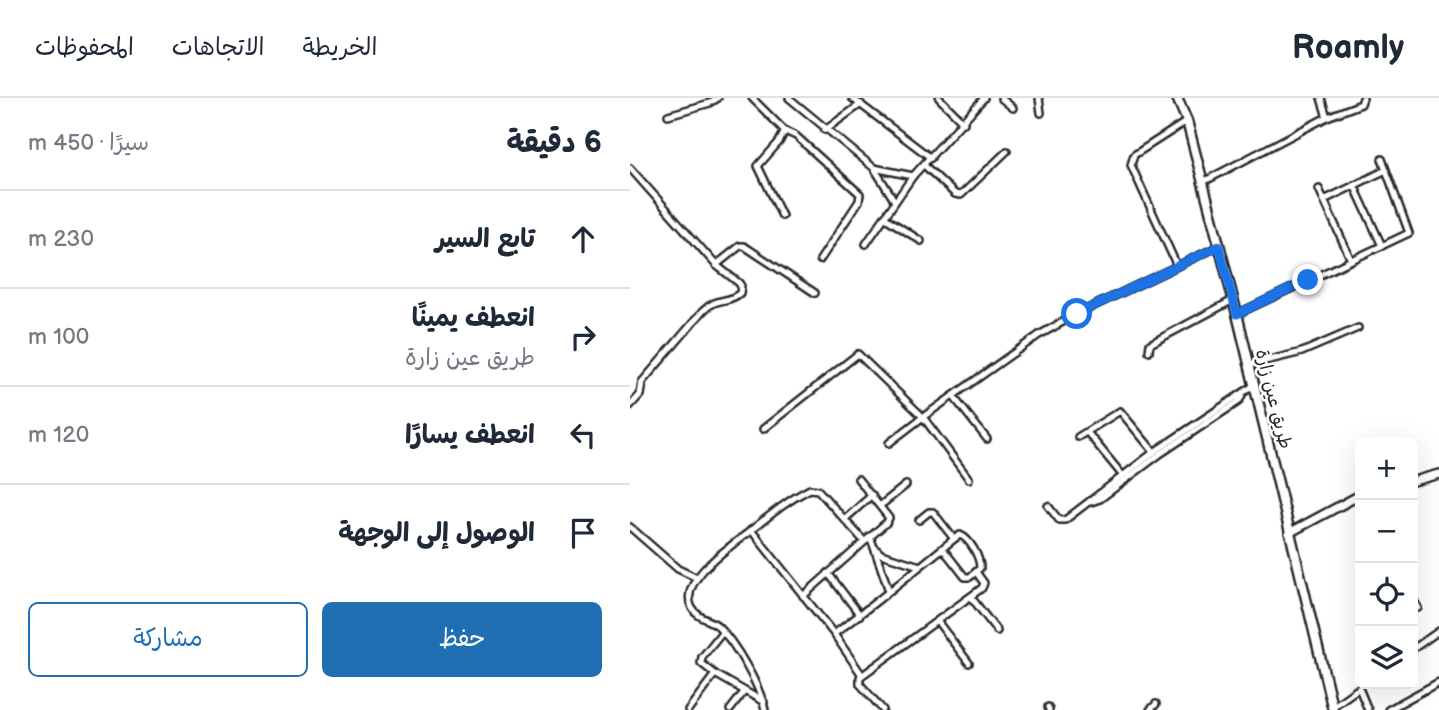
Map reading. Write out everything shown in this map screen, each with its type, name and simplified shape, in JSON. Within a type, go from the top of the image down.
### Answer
[{"type":"main road","name":"طريق عين زارة","points":[[1177,98],[1187,121],[1237,314],[1333,708]]},
{"type":"main road","points":[[1418,480],[1439,474]]},
{"type":"main road","points":[[1289,533],[1355,498]]},
{"type":"street","points":[[668,115],[691,110],[718,98]]},
{"type":"street","points":[[752,98],[785,131],[796,136],[858,191],[861,197],[820,260]]},
{"type":"street","points":[[789,98],[874,168],[894,200]]},
{"type":"street","points":[[852,98],[931,158]]},
{"type":"street","points":[[939,98],[947,101],[964,122]]},
{"type":"street","points":[[866,244],[913,176],[984,98]]},
{"type":"street","points":[[1001,98],[1013,108]]},
{"type":"street","points":[[1039,98],[1041,113]]},
{"type":"street","points":[[1321,98],[1327,117]]},
{"type":"street","points":[[1203,182],[1327,117],[1362,104],[1363,98]]},
{"type":"street","points":[[825,130],[861,104]]},
{"type":"street","points":[[1177,266],[1130,165],[1134,155],[1187,121]]},
{"type":"street","points":[[782,216],[758,166],[785,131]]},
{"type":"street","points":[[924,165],[955,194],[961,195],[1007,151]]},
{"type":"street","points":[[1237,314],[1410,232],[1382,159]]},
{"type":"street","points":[[874,168],[913,176]]},
{"type":"street","points":[[630,406],[640,395],[642,382],[703,310],[713,302],[734,298],[740,293],[741,286],[716,265],[631,170]]},
{"type":"street","points":[[1324,200],[1386,170]]},
{"type":"street","points":[[1354,185],[1382,246]]},
{"type":"street","points":[[1320,189],[1351,260]]},
{"type":"street","points":[[884,218],[921,241]]},
{"type":"street","points":[[716,265],[738,247],[744,246],[815,293]]},
{"type":"street","points":[[889,443],[1060,323],[1219,246]]},
{"type":"street","points":[[1149,351],[1150,344],[1233,300]]},
{"type":"street","points":[[1249,365],[1302,352],[1358,328]]},
{"type":"street","points":[[763,429],[858,354],[923,417],[970,479]]},
{"type":"street","points":[[1048,506],[1062,522],[1154,452],[1253,386]]},
{"type":"street","points":[[1088,503],[1100,499],[1160,454],[1238,402],[1243,393]]},
{"type":"street","points":[[953,396],[987,439]]},
{"type":"street","points":[[1078,437],[1120,411],[1154,452]]},
{"type":"street","points":[[1087,432],[1123,477]]},
{"type":"street","points":[[803,596],[889,518],[858,479]]},
{"type":"street","points":[[881,505],[906,485]]},
{"type":"street","points":[[765,710],[764,702],[746,667],[722,632],[695,612],[690,605],[689,597],[697,578],[715,559],[775,511],[814,488],[864,541]]},
{"type":"street","points":[[845,519],[872,495]]},
{"type":"street","points":[[919,520],[933,512],[954,539]]},
{"type":"street","points":[[630,527],[678,569],[697,578]]},
{"type":"street","points":[[751,530],[834,634],[862,674]]},
{"type":"street","points":[[834,634],[860,615],[888,591],[954,539],[960,535],[965,538],[980,561],[980,568],[970,577],[965,577],[943,548]]},
{"type":"street","points":[[870,536],[888,591]]},
{"type":"street","points":[[875,548],[881,554],[920,566]]},
{"type":"street","points":[[883,710],[860,684],[862,674],[984,586],[976,572]]},
{"type":"street","points":[[828,573],[860,615]]},
{"type":"street","points":[[971,597],[997,631]]},
{"type":"street","points":[[937,621],[970,663]]},
{"type":"street","points":[[1418,646],[1439,631]]},
{"type":"street","points":[[722,632],[702,657],[701,663],[764,702]]},
{"type":"street","points":[[688,710],[715,674]]},
{"type":"street","points":[[1388,710],[1439,682]]},
{"type":"street","points":[[1333,708],[1358,689]]},
{"type":"street","points":[[1363,689],[1368,710]]},
{"type":"street","points":[[730,710],[744,692]]},
{"type":"street","points":[[1150,710],[1156,704]]},
{"type":"route","points":[[1077,314],[1219,246],[1237,314],[1308,280]]}]
